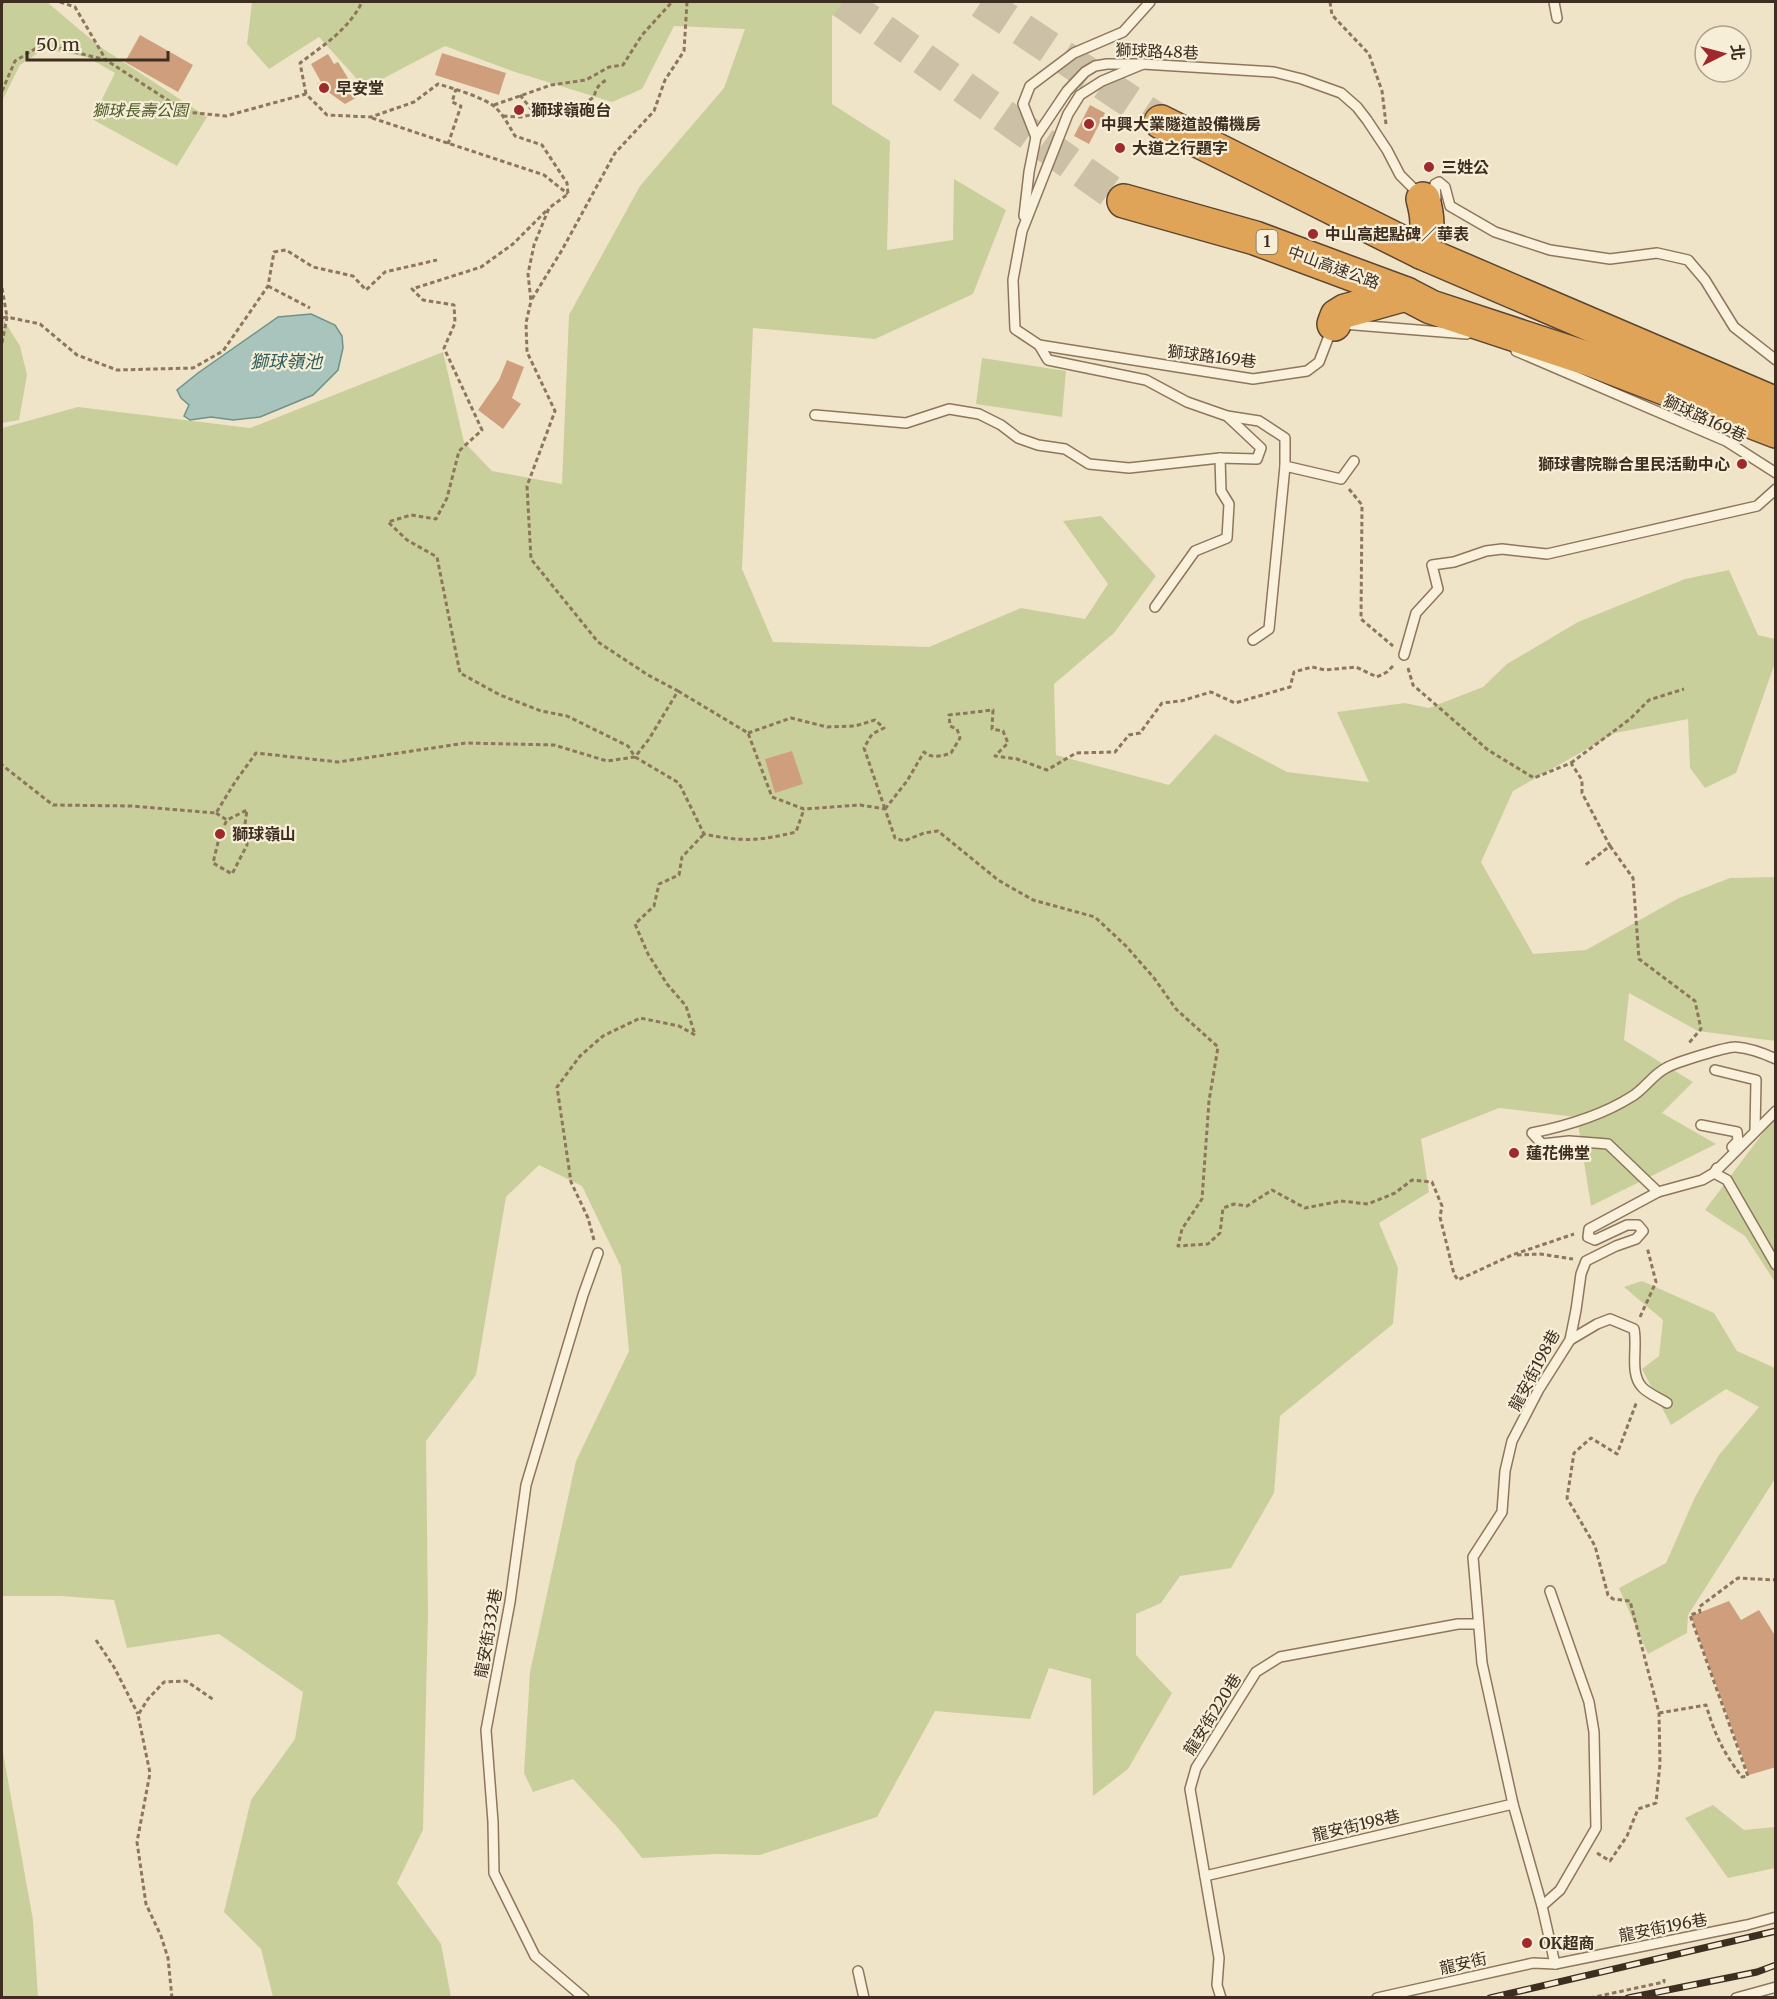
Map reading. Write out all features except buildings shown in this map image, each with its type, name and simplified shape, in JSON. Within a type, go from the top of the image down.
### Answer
[{"type":"highway","points":[[1161,122],[1410,246],[1776,404]]},
{"type":"highway","name":"中山高速公路","points":[[1124,201],[1255,238],[1406,295],[1592,360],[1776,431]]},
{"type":"highway","points":[[1334,324],[1337,316],[1345,311],[1406,295],[1410,246],[1428,231],[1426,208]]},
{"type":"lane","name":"獅球路48巷","points":[[1036,137],[1023,104],[1030,86],[1074,53],[1123,32],[1150,2]]},
{"type":"lane","points":[[1554,2],[1557,18]]},
{"type":"lane","name":"獅球路48巷","points":[[1036,137],[1067,91],[1085,72],[1095,66],[1143,64],[1274,72],[1341,93],[1357,107],[1387,150],[1400,175],[1426,208]]},
{"type":"lane","name":"獅球路169巷","points":[[1143,64],[1102,81],[1080,95],[1068,114],[1022,231],[1013,280],[1015,329],[1039,345],[1253,379],[1306,371],[1319,362],[1334,324]]},
{"type":"lane","points":[[1022,231],[1036,137]]},
{"type":"lane","points":[[1426,208],[1437,204],[1434,190],[1435,184],[1440,183],[1445,186],[1450,206],[1495,232],[1550,250],[1610,259],[1657,253],[1688,260],[1705,280],[1734,327],[1776,360]]},
{"type":"lane","points":[[1334,324],[1478,335]]},
{"type":"lane","points":[[1039,345],[1048,360],[1146,380],[1187,402],[1227,416],[1259,421],[1285,438],[1269,629],[1253,640]]},
{"type":"lane","name":"獅球路169巷","points":[[1509,348],[1726,441],[1776,473]]},
{"type":"lane","points":[[814,416],[906,423],[949,409],[979,414],[1001,425],[1018,438],[1038,445],[1065,449],[1089,464],[1129,468],[1220,458],[1257,459],[1261,448],[1227,416]]},
{"type":"lane","points":[[1155,607],[1195,550],[1227,538],[1229,504],[1221,491],[1220,458]]},
{"type":"lane","points":[[1284,466],[1341,479],[1354,461]]},
{"type":"lane","points":[[1404,655],[1416,613],[1438,589],[1432,565],[1454,562],[1486,551],[1502,549],[1547,554],[1756,506],[1776,489]]},
{"type":"lane","points":[[1658,1191],[1608,1144],[1569,1141],[1542,1144],[1532,1133],[1583,1120],[1633,1097],[1666,1067],[1734,1047],[1759,1052],[1776,1059]]},
{"type":"lane","points":[[1715,1070],[1756,1080],[1755,1131]]},
{"type":"lane","points":[[1586,1262],[1616,1246],[1636,1239],[1643,1231],[1638,1225],[1627,1225],[1595,1240],[1588,1237],[1589,1229],[1658,1191],[1702,1180],[1714,1173],[1776,1111]]},
{"type":"lane","points":[[1701,1125],[1737,1132],[1738,1141],[1714,1173]]},
{"type":"lane","points":[[1714,1173],[1727,1180],[1776,1265]]},
{"type":"lane","name":"龍安街332巷","points":[[584,1998],[535,1956],[494,1873],[493,1822],[486,1730],[510,1602],[526,1485],[583,1295],[598,1253]]},
{"type":"lane","name":"龍安街198巷","points":[[1555,1964],[1542,1906],[1513,1804],[1482,1663],[1473,1557],[1502,1512],[1504,1471],[1512,1441],[1539,1389],[1570,1340],[1581,1274],[1586,1262]]},
{"type":"lane","points":[[1570,1340],[1610,1319],[1634,1329],[1637,1341],[1634,1373],[1642,1387],[1667,1403]]},
{"type":"lane","points":[[1542,1906],[1560,1890],[1596,1828],[1594,1732],[1589,1702],[1550,1591]]},
{"type":"lane","name":"龍安街220巷","points":[[1221,1998],[1217,1985],[1219,1958],[1190,1789],[1196,1768],[1256,1672],[1280,1657],[1458,1624],[1478,1624]]},
{"type":"lane","name":"龍安街198巷","points":[[1205,1876],[1513,1804]]},
{"type":"lane","name":"龍安街196巷","points":[[1555,1964],[1776,1917]]},
{"type":"lane","name":"龍安街","points":[[1377,1998],[1533,1963],[1555,1964]]},
{"type":"lane","points":[[858,1971],[864,1998]]},
{"type":"lane","points":[[1736,1998],[1776,1988]]},
{"type":"path","points":[[60,2],[75,7],[106,60]]},
{"type":"path","points":[[362,2],[356,15],[334,38],[300,63],[306,94],[327,115],[370,117],[544,175],[568,194]]},
{"type":"path","points":[[494,105],[551,86],[586,80],[609,67],[623,65],[642,34],[672,2]]},
{"type":"path","points":[[687,2],[684,51],[665,80],[654,111],[615,153],[531,301],[526,323],[527,352],[555,411],[527,486],[531,559],[598,642],[648,675],[748,734],[772,797],[804,808],[860,805],[885,809]]},
{"type":"path","points":[[1330,2],[1332,15],[1369,54],[1382,91],[1387,150]]},
{"type":"path","points":[[2,90],[15,61],[43,44],[106,60],[186,112],[226,116],[306,94]]},
{"type":"path","points":[[503,116],[562,114],[578,108],[594,97],[596,89],[608,80]]},
{"type":"path","points":[[370,117],[414,102],[438,84],[456,89],[494,105],[515,136],[542,145],[567,183],[568,194]]},
{"type":"path","points":[[448,144],[461,106],[452,102],[456,89]]},
{"type":"path","points":[[520,95],[535,114]]},
{"type":"path","points":[[568,194],[549,208],[513,244],[481,267],[412,289],[423,300],[454,305],[455,323],[444,348],[482,430],[459,451],[447,498],[436,519],[411,515],[388,522],[407,540],[437,557],[460,673],[500,695],[541,711],[567,716],[628,746],[635,757],[680,783],[705,834]]},
{"type":"path","points":[[531,301],[528,274],[534,245],[549,208]]},
{"type":"path","points":[[2,318],[40,324],[77,354],[117,370],[193,368],[223,351],[268,286],[274,252],[286,250],[313,267],[353,276],[366,290],[385,272],[437,261]]},
{"type":"path","points":[[268,286],[310,308]]},
{"type":"path","points":[[2,288],[7,317],[2,344]]},
{"type":"path","points":[[1341,479],[1362,505],[1361,619],[1404,655],[1413,685],[1488,750],[1534,777],[1571,763],[1630,719],[1649,700],[1684,689]]},
{"type":"path","points":[[885,809],[908,781],[924,752],[928,756],[938,757],[951,753],[960,738],[957,729],[950,726],[949,715],[993,710],[992,729],[1003,731],[1008,743],[995,756],[1017,759],[1047,770],[1076,753],[1115,752],[1129,735],[1140,732],[1162,703],[1211,692],[1235,703],[1290,687],[1294,672],[1312,667],[1325,670],[1356,667],[1377,677],[1387,672],[1404,655]]},
{"type":"path","points":[[216,813],[256,753],[338,762],[466,743],[554,745],[607,761],[635,757],[649,739],[678,691]]},
{"type":"path","points":[[748,734],[791,718],[827,727],[855,726],[875,720],[884,728],[872,734],[864,748],[895,838],[904,841],[924,833],[938,831],[998,880],[1033,900],[1095,917],[1126,946],[1154,978],[1176,1009],[1218,1047],[1209,1101],[1202,1199],[1182,1229],[1178,1246],[1208,1244],[1220,1233],[1223,1208],[1234,1204],[1247,1206],[1272,1190],[1305,1208],[1341,1201],[1368,1204],[1395,1193],[1412,1180],[1432,1182],[1442,1206],[1440,1217],[1454,1274],[1458,1280],[1512,1255],[1589,1229]]},
{"type":"path","points":[[1571,763],[1582,780],[1582,793],[1610,846],[1633,878],[1639,959],[1695,1001],[1701,1029],[1666,1067]]},
{"type":"path","points":[[2,765],[53,805],[131,806],[216,813],[227,820]]},
{"type":"path","points":[[705,834],[730,840],[765,840],[786,835],[796,832],[804,808]]},
{"type":"path","points":[[247,810],[245,824],[247,845],[232,874],[213,863],[220,834],[227,820],[247,810]]},
{"type":"path","points":[[598,1253],[588,1218],[571,1182],[557,1087],[580,1056],[603,1036],[640,1018],[679,1026],[695,1035],[686,1006],[648,954],[635,924],[654,906],[659,884],[679,875],[682,857],[705,834]]},
{"type":"path","points":[[1584,866],[1610,846]]},
{"type":"path","points":[[1634,1329],[1656,1281],[1643,1231]]},
{"type":"path","points":[[1512,1255],[1540,1254],[1586,1262]]},
{"type":"path","points":[[1585,1846],[1610,1861],[1627,1836],[1638,1809],[1656,1803],[1660,1764],[1659,1713],[1630,1601],[1613,1599],[1608,1595],[1595,1546],[1567,1498],[1574,1453],[1592,1438],[1617,1454],[1642,1387]]},
{"type":"path","points":[[1659,1713],[1706,1705],[1713,1730],[1723,1751],[1742,1777],[1748,1776],[1690,1615],[1700,1612],[1699,1607],[1738,1578],[1776,1580]]},
{"type":"path","points":[[96,1640],[114,1667],[138,1715],[150,1773],[137,1842],[146,1904],[161,1936],[168,1958],[172,1998]]},
{"type":"path","points":[[138,1715],[148,1699],[164,1682],[186,1681],[214,1700]]},
{"type":"path","points":[[1590,1998],[1664,1982],[1664,1979]]},
{"type":"green space","name":"獅球長壽公園","points":[[2,2],[47,2],[99,46],[207,117],[177,166],[92,119],[115,73],[87,57],[44,49],[20,65],[2,101]]},
{"type":"green space","points":[[252,2],[851,2],[832,16],[832,104],[890,141],[887,250],[953,240],[954,179],[1006,210],[973,294],[875,339],[753,328],[742,569],[773,642],[929,647],[1021,608],[1085,619],[1108,584],[1063,521],[1101,516],[1156,576],[1114,633],[1054,684],[1056,755],[1169,785],[1215,734],[1287,772],[1369,782],[1337,712],[1405,703],[1429,708],[1483,687],[1507,664],[1578,622],[1685,579],[1729,570],[1758,635],[1775,639],[1775,663],[1736,773],[1705,788],[1690,768],[1688,719],[1615,733],[1513,791],[1481,862],[1533,954],[1586,950],[1679,898],[1730,878],[1775,877],[1775,1041],[1698,1031],[1629,993],[1624,1040],[1693,1082],[1662,1113],[1716,1144],[1591,1206],[1577,1117],[1499,1108],[1421,1139],[1429,1192],[1379,1223],[1398,1268],[1393,1324],[1280,1416],[1274,1493],[1231,1568],[1180,1576],[1161,1603],[1136,1614],[1136,1655],[1172,1693],[1128,1769],[1093,1796],[1091,1679],[1049,1668],[1030,1719],[935,1711],[877,1817],[760,1855],[717,1854],[642,1858],[573,1779],[533,1792],[524,1773],[530,1672],[576,1461],[629,1351],[621,1267],[582,1186],[539,1165],[506,1197],[476,1375],[426,1441],[428,1613],[423,1830],[397,1883],[441,1944],[451,1997],[273,1997],[261,1949],[224,1912],[251,1800],[295,1739],[303,1692],[219,1634],[127,1648],[114,1600],[61,1596],[2,1596],[2,428],[78,407],[250,428],[443,352],[464,442],[492,471],[562,484],[569,315],[640,186],[724,88],[745,29],[674,26],[642,89],[612,102],[512,71],[445,46],[365,88],[319,37],[269,69],[247,44]]},
{"type":"green space","points":[[2,317],[20,346],[27,375],[19,420],[2,423]]},
{"type":"green space","points":[[982,358],[1066,371],[1062,417],[976,404]]},
{"type":"green space","points":[[1775,1117],[1775,1282],[1745,1236],[1705,1210]]},
{"type":"green space","points":[[1642,1281],[1714,1313],[1737,1351],[1775,1368],[1775,1479],[1688,1615],[1687,1633],[1648,1654],[1619,1588],[1666,1563],[1695,1497],[1719,1455],[1759,1407],[1726,1389],[1671,1425],[1642,1369],[1659,1356],[1663,1320],[1624,1287]]},
{"type":"green space","points":[[2,1747],[33,1920],[38,1997],[2,1997]]},
{"type":"green space","points":[[1713,1805],[1744,1830],[1775,1827],[1775,1868],[1728,1878],[1685,1818]]},
{"type":"water","name":"獅球嶺池","points":[[311,314],[335,325],[342,336],[343,348],[338,370],[313,395],[260,417],[233,420],[211,417],[190,420],[184,416],[189,405],[181,398],[177,390],[198,373],[278,317]]},
{"type":"tunnel","points":[[843,2],[1124,201]]},
{"type":"tunnel","points":[[981,2],[1161,122]]},
{"type":"railway","points":[[1490,1998],[1776,1931]]},
{"type":"railway","points":[[1628,1998],[1757,1972],[1776,1965]]},
{"type":"place","name":"早安堂","points":[[324,88]]},
{"type":"place","name":"獅球嶺砲台","points":[[519,110]]},
{"type":"place","name":"中興大業隧道設備機房","points":[[1089,124]]},
{"type":"place","name":"大道之行題字","points":[[1120,148]]},
{"type":"place","name":"三姓公","points":[[1429,167]]},
{"type":"place","name":"中山高起點碑／華表","points":[[1313,234]]},
{"type":"place","name":"獅球書院聯合里民活動中心","points":[[1742,464]]},
{"type":"place","name":"獅球嶺山","points":[[220,834]]},
{"type":"place","name":"蓮花佛堂","points":[[1514,1153]]},
{"type":"place","name":"OK超商","points":[[1527,1943]]}]
